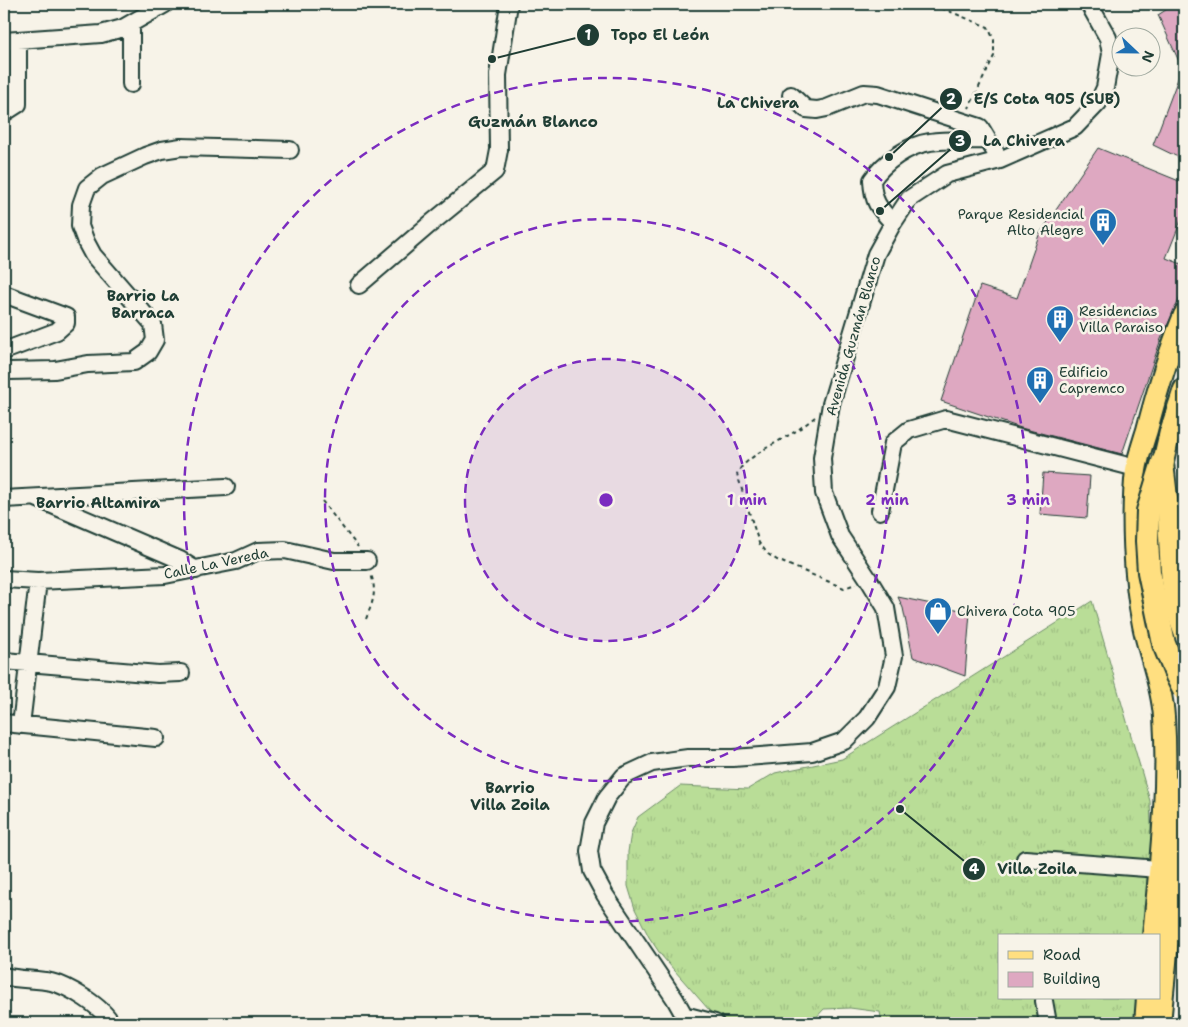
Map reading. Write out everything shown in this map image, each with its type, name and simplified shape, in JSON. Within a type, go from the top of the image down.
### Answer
[{"type":"highway","points":[[1163,462],[1148,510],[1149,572],[1164,644],[1176,676],[1184,690]]},
{"type":"main road","points":[[1153,934],[1165,794],[1164,715],[1157,677],[1143,624],[1135,561],[1136,468],[1156,395],[1175,336],[1184,315]]},
{"type":"main road","points":[[1184,389],[1170,432],[1163,462],[1168,508],[1170,568],[1180,621],[1184,632]]},
{"type":"main road","points":[[1135,531],[1138,548],[1144,559],[1153,567],[1164,569],[1176,567],[1184,558]]},
{"type":"main road","points":[[1160,1023],[1184,783]]},
{"type":"main road","points":[[1145,1023],[1148,1000]]},
{"type":"street","points":[[4,113],[18,104],[11,40],[101,34],[123,28],[165,4]]},
{"type":"street","points":[[359,285],[495,171],[499,150],[498,75],[509,4]]},
{"type":"street","name":"Avenida Guzmán Blanco","points":[[685,1019],[675,999],[605,895],[592,871],[589,851],[594,823],[607,797],[624,776],[652,763],[688,758],[733,758],[812,752],[844,741],[867,718],[887,686],[894,656],[886,608],[840,536],[824,493],[822,458],[831,404],[876,254],[893,223],[910,199],[947,174],[1000,160],[1075,127],[1098,102],[1105,88],[1111,54],[1108,38],[1089,4]]},
{"type":"street","points":[[130,24],[131,84]]},
{"type":"street","points":[[791,95],[806,108],[817,110],[827,108],[864,93],[878,94],[980,127],[1000,160]]},
{"type":"street","points":[[893,223],[878,207],[873,189],[872,180],[884,165],[920,144],[988,140]]},
{"type":"street","points":[[4,369],[9,371],[54,370],[88,364],[134,362],[148,352],[155,340],[153,324],[93,255],[80,226],[81,205],[87,188],[102,176],[144,156],[162,150],[181,147],[290,150]]},
{"type":"street","points":[[4,294],[66,317],[66,323],[57,331],[4,352]]},
{"type":"street","points":[[880,511],[893,443],[908,430],[946,419],[1136,468]]},
{"type":"street","points":[[4,499],[31,496],[226,487]]},
{"type":"street","points":[[31,496],[180,560],[196,570]]},
{"type":"street","name":"Calle La Vereda","points":[[4,579],[38,581],[165,575],[236,561],[258,552],[285,550],[334,561],[367,560]]},
{"type":"street","points":[[21,725],[38,581]]},
{"type":"street","points":[[4,661],[158,674],[182,674]]},
{"type":"street","points":[[4,723],[156,738]]},
{"type":"street","points":[[1025,859],[1159,869]]},
{"type":"street","points":[[4,976],[52,982],[97,1007],[107,1022]]},
{"type":"street","points":[[1044,1001],[1048,1023]]},
{"type":"street","points":[[685,1019],[715,1023]]},
{"type":"path","points":[[918,4],[934,5],[988,27],[994,40],[994,56],[963,121]]},
{"type":"path","points":[[831,404],[800,428],[762,450],[740,468],[737,474],[759,543],[768,554],[844,588],[869,580]]},
{"type":"green space","points":[[1092,601],[1150,801],[1153,873],[1147,934],[998,934],[998,1000],[1141,1000],[1136,1023],[882,1023],[880,1012],[850,1008],[824,1009],[811,1023],[730,1023],[716,1018],[661,955],[649,937],[635,909],[628,886],[628,852],[631,833],[638,817],[680,786],[748,789],[775,773],[842,759]]},
{"type":"building","points":[[1175,4],[1184,4],[1184,160],[1153,145],[1182,68],[1158,15]]},
{"type":"building","points":[[1098,148],[1184,183],[1184,213],[1166,258],[1184,265],[1184,289],[1161,339],[1122,454],[1021,428],[941,401],[980,286],[1017,298],[1039,235]]},
{"type":"building","points":[[1043,473],[1090,476],[1087,518],[1040,514]]},
{"type":"building","name":"Chivera Cota 905","points":[[898,597],[970,612],[965,676],[913,657],[903,608]]},
{"type":"place","name":"Topo El León","points":[[492,59]]},
{"type":"place","name":"E/S Cota 905 (SUB)","points":[[889,157]]},
{"type":"place","name":"La Chivera","points":[[880,211]]},
{"type":"place","name":"Parque Residencial Alto Alegre","points":[[1103,246]]},
{"type":"place","name":"Residencias Villa Paraiso","points":[[1060,343]]},
{"type":"place","name":"Edificio Capremco","points":[[1040,404]]},
{"type":"place","name":"Chivera Cota 905","points":[[938,635]]},
{"type":"place","name":"Villa Zoila","points":[[900,809]]},
{"type":"district","name":"La Chivera","points":[[758,103]]},
{"type":"district","name":"Guzmán Blanco","points":[[533,121]]},
{"type":"district","name":"Barrio La Barraca","points":[[143,304]]},
{"type":"district","name":"Barrio Altamira","points":[[98,503]]},
{"type":"district","name":"Barrio Villa Zoila","points":[[510,796]]}]
